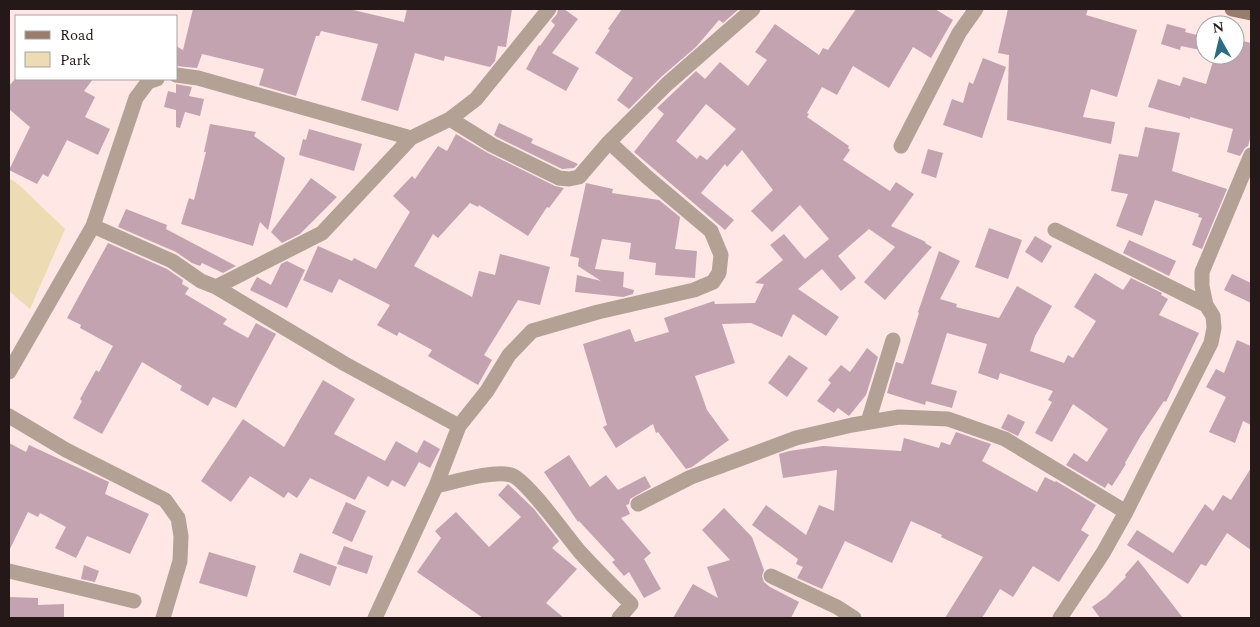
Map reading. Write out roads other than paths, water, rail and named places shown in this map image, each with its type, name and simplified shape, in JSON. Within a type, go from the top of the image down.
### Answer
[{"type":"street","points":[[216,287],[322,233],[411,138],[450,119],[476,99],[549,9]]},
{"type":"street","points":[[450,119],[492,145],[559,178],[569,180],[579,177],[609,142],[667,84],[753,9]]},
{"type":"street","points":[[901,146],[959,33],[976,9]]},
{"type":"street","points":[[1232,9],[1251,13]]},
{"type":"street","points":[[178,75],[198,78],[411,138]]},
{"type":"street","points":[[9,372],[93,226],[136,98],[148,82],[154,80]]},
{"type":"street","points":[[375,618],[436,486],[459,426],[487,391],[509,355],[532,331],[598,312],[694,290],[713,282],[719,273],[721,254],[711,231],[646,177],[609,142]]},
{"type":"street","points":[[1060,618],[1103,553],[1126,512],[1211,343],[1214,328],[1213,316],[1206,305],[1202,286],[1202,272],[1251,154]]},
{"type":"street","points":[[93,226],[172,262],[201,281],[216,287],[345,364],[459,426]]},
{"type":"street","points":[[1055,230],[1206,305]]},
{"type":"street","points":[[868,422],[893,340]]},
{"type":"street","points":[[9,416],[66,450],[165,500],[178,518],[181,536],[180,561],[163,618]]},
{"type":"street","points":[[638,504],[691,477],[796,438],[899,417],[948,419],[1005,439],[1126,512]]},
{"type":"street","points":[[436,486],[502,474],[514,476],[526,486],[579,551],[631,604],[619,618]]},
{"type":"street","points":[[9,571],[134,601]]},
{"type":"street","points":[[771,576],[837,607],[854,618]]}]
